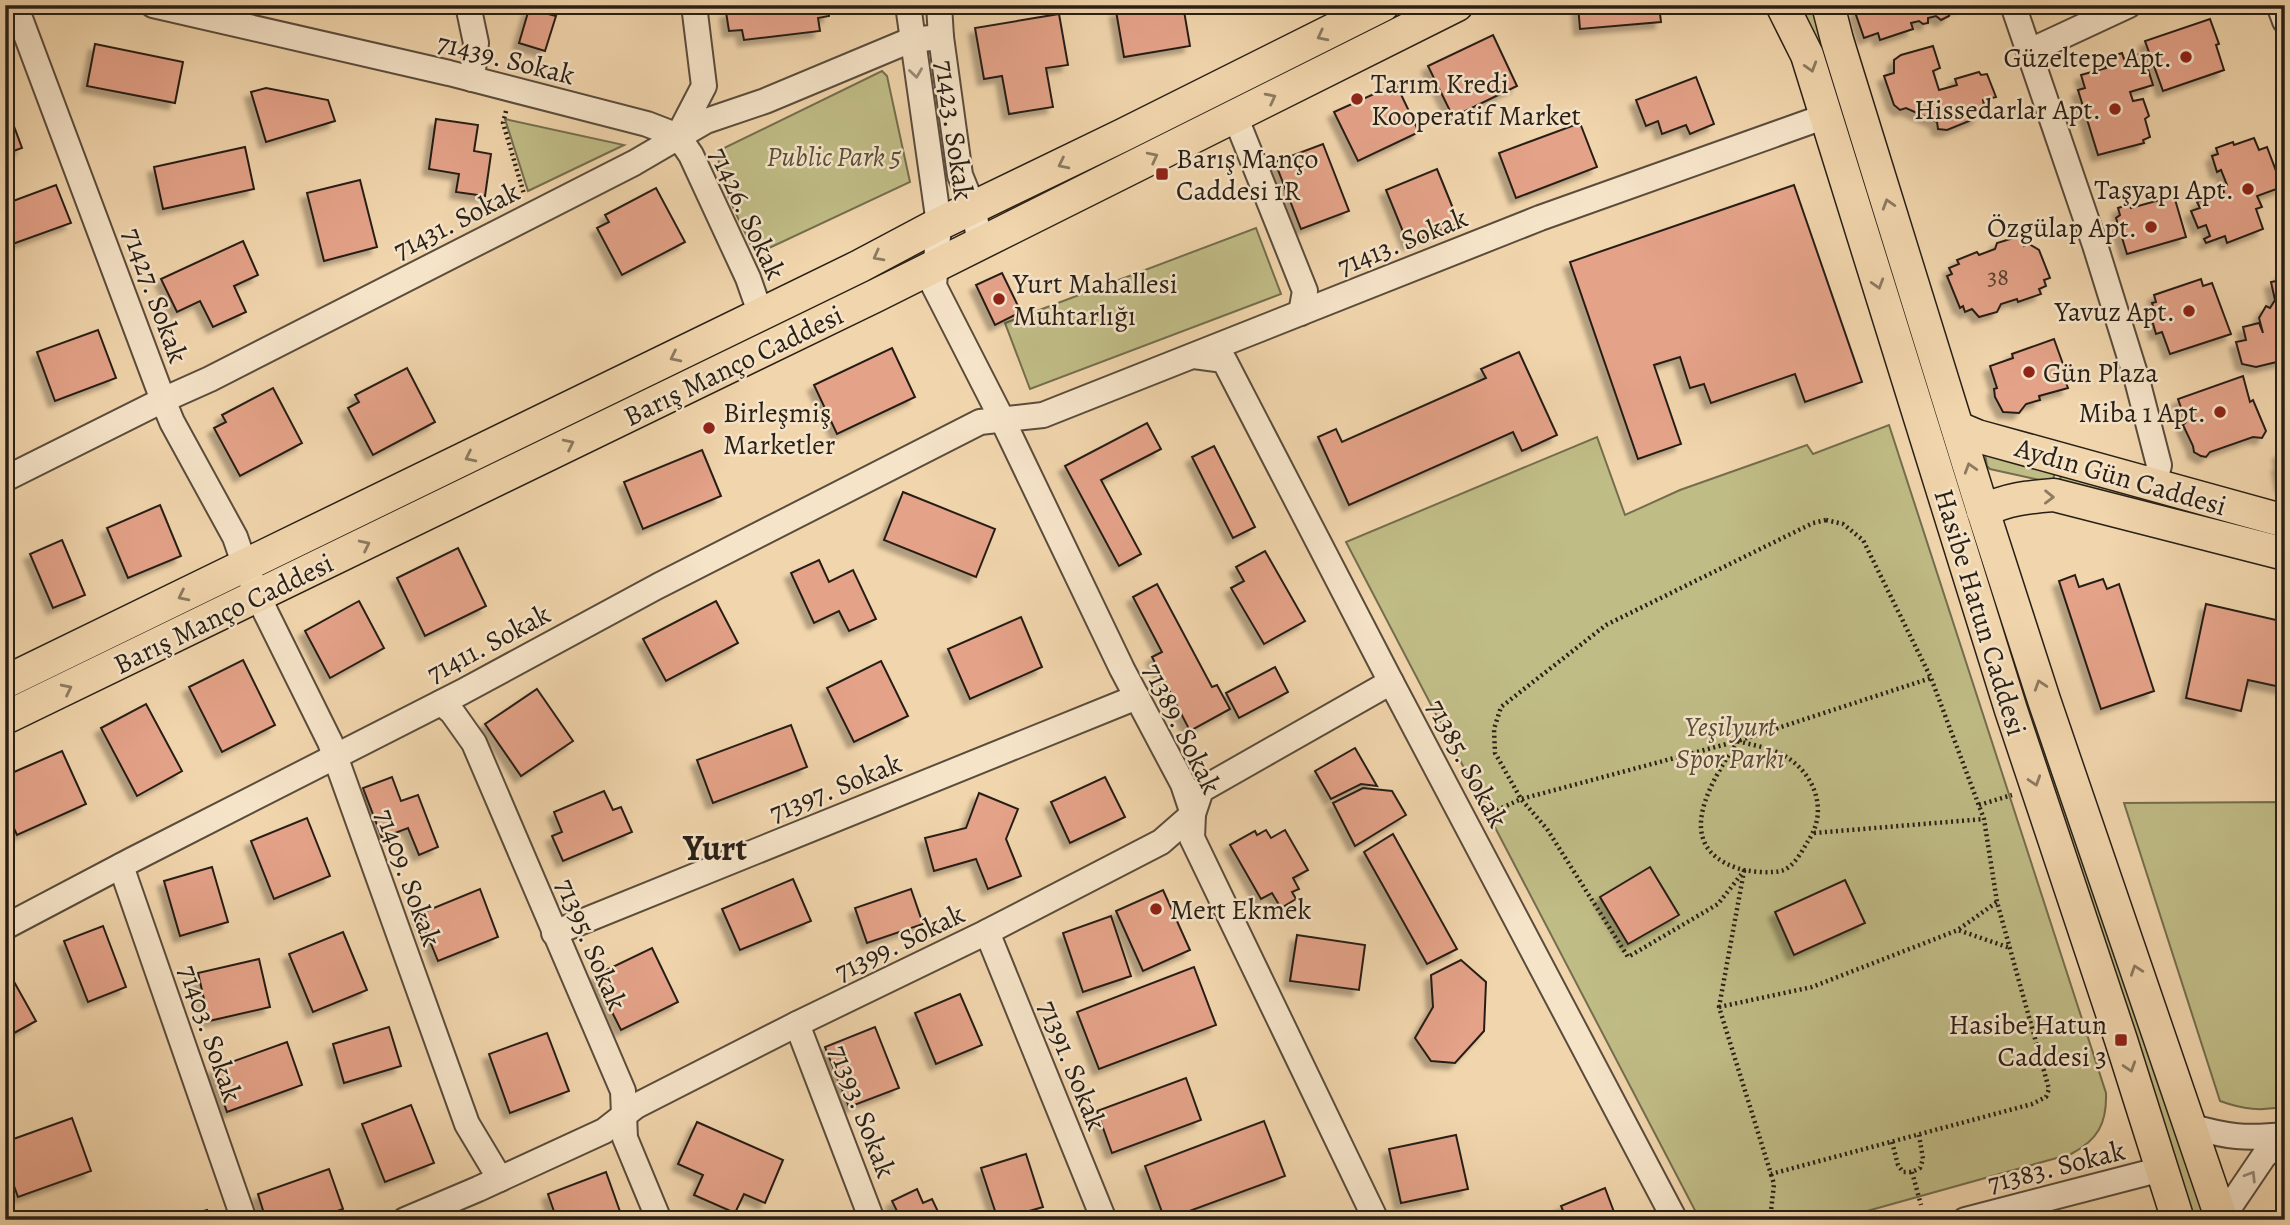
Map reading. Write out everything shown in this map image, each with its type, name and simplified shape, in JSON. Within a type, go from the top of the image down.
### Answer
[{"type":"main road","name":"Barış Manço Caddesi","points":[[5,718],[936,264],[962,227],[1160,117],[1383,5]]},
{"type":"main road","name":"Barış Manço Caddesi","points":[[5,681],[860,266],[1235,116],[1457,5]]},
{"type":"main road","name":"Hasibe Hatun Caddesi","points":[[1782,5],[1807,55],[2011,710],[2178,1220]]},
{"type":"main road","name":"Hasibe Hatun Caddesi","points":[[1828,5],[1983,511],[2222,1219]]},
{"type":"main road","name":"Aydın Gün Caddesi","points":[[1958,428],[1977,436],[2285,521]]},
{"type":"main road","name":"Aydın Gün Caddesi","points":[[1983,511],[2001,502],[2021,497],[2054,495],[2285,554]]},
{"type":"street","name":"71427. Sokak","points":[[15,5],[172,422],[235,537],[244,566],[259,596]]},
{"type":"street","name":"71439. Sokak","points":[[152,5],[255,16],[472,79],[647,124],[678,136]]},
{"type":"street","points":[[468,5],[476,43],[472,79]]},
{"type":"street","points":[[678,136],[704,86],[694,5]]},
{"type":"street","name":"71423. Sokak","points":[[908,5],[911,40],[962,227]]},
{"type":"street","name":"71423. Sokak","points":[[936,264],[962,227],[960,175],[939,5]]},
{"type":"street","points":[[2013,5],[2095,245],[2137,380],[2159,465],[2154,485]]},
{"type":"street","points":[[2030,51],[2129,5]]},
{"type":"street","points":[[2279,5],[2285,20]]},
{"type":"street","name":"71431. Sokak","points":[[5,479],[634,163],[706,121],[765,101],[911,40],[941,37]]},
{"type":"street","points":[[1235,116],[1305,291],[1301,313]]},
{"type":"street","name":"71413. Sokak","points":[[1002,419],[1043,415],[1541,218],[1826,116]]},
{"type":"street","name":"71426. Sokak","points":[[678,136],[697,167],[748,278],[761,315]]},
{"type":"street","name":"71389. Sokak","points":[[936,264],[934,286],[1137,697],[1183,784],[1194,814],[1192,838],[1376,1220]]},
{"type":"street","name":"71385. Sokak","points":[[1194,356],[1224,360],[1675,1220]]},
{"type":"street","name":"71411. Sokak","points":[[5,927],[441,703],[658,586],[980,422],[1002,419]]},
{"type":"street","name":"71409. Sokak","points":[[259,596],[330,742],[467,1124],[500,1179]]},
{"type":"street","name":"71399. Sokak","points":[[405,1220],[604,1130],[636,1106],[797,1024],[988,932],[1161,842],[1194,814],[1201,790],[1391,682]]},
{"type":"street","name":"71397. Sokak","points":[[554,933],[1137,697]]},
{"type":"street","name":"71395. Sokak","points":[[441,703],[452,712],[474,743],[623,1091],[625,1138],[659,1220]]},
{"type":"street","name":"71403. Sokak","points":[[121,866],[244,1220]]},
{"type":"street","name":"71391. Sokak","points":[[988,932],[1104,1220]]},
{"type":"street","name":"71393. Sokak","points":[[797,1024],[872,1220]]},
{"type":"street","points":[[2189,1126],[2225,1136],[2285,1136]]},
{"type":"street","points":[[2222,1219],[2264,1156],[2285,1136]]},
{"type":"street","name":"71383. Sokak","points":[[1965,1220],[2162,1169]]},
{"type":"path","points":[[394,5],[437,13],[435,5]]},
{"type":"path","points":[[506,110],[503,123],[526,198]]},
{"type":"path","points":[[1744,871],[1718,904],[1628,957],[1547,829],[1521,799],[1495,753],[1494,729],[1501,707],[1606,625],[1813,523],[1826,520],[1843,524],[1863,540],[1931,678],[1979,805],[1984,819],[1997,902],[2049,1089],[2046,1097],[2032,1104],[1771,1174]]},
{"type":"path","points":[[1481,818],[1521,799],[1738,741],[1931,678]]},
{"type":"path","points":[[1738,741],[1780,753],[1808,775],[1818,798],[1819,821],[1814,833],[1794,863],[1784,870],[1744,871],[1723,864],[1707,849],[1699,827],[1707,794],[1738,741]]},
{"type":"path","points":[[1979,805],[2016,793]]},
{"type":"path","points":[[1814,833],[1984,819]]},
{"type":"path","points":[[1744,871],[1719,1007],[1774,1184],[1770,1220]]},
{"type":"path","points":[[1719,1007],[1812,987],[1958,930],[1997,902]]},
{"type":"path","points":[[1958,930],[2010,948]]},
{"type":"path","points":[[1892,1142],[1898,1165],[1903,1172],[1912,1172],[1920,1168],[1923,1159],[1919,1135]]},
{"type":"path","points":[[1912,1172],[1921,1205]]},
{"type":"green space","points":[[1800,5],[1815,5],[1916,339],[1909,341]]},
{"type":"green space","points":[[1287,68],[1290,74],[1009,214],[1006,208]]},
{"type":"green space","name":"Public Park 5","points":[[882,71],[887,76],[910,182],[767,249],[757,249],[751,245],[724,185],[720,172],[720,150]]},
{"type":"green space","points":[[505,119],[624,145],[528,191]]},
{"type":"green space","points":[[1256,228],[1281,294],[1030,389],[1005,323]]},
{"type":"green space","points":[[862,277],[865,284],[566,433],[563,426]]},
{"type":"green space","points":[[1917,345],[2030,701],[2023,703],[1911,347]]},
{"type":"green space","name":"Yeşilyurt Spor Parkı","points":[[1889,425],[2106,1093],[2105,1113],[2099,1130],[2088,1143],[2071,1154],[1835,1220],[1700,1220],[1346,542],[1597,437],[1625,515],[1680,490],[1807,445],[1813,454]]},
{"type":"green space","points":[[553,430],[557,437],[283,570],[280,564]]},
{"type":"green space","points":[[1985,454],[2055,468],[2053,483],[1990,469]]},
{"type":"green space","points":[[2061,470],[2285,535],[2285,540],[2060,484]]},
{"type":"green space","points":[[2031,707],[2205,1220],[2195,1220],[2025,709]]},
{"type":"green space","points":[[2285,802],[2285,1106],[2252,1109],[2220,1101],[2124,803]]},
{"type":"building","points":[[739,5],[828,5],[829,16],[818,18],[820,31],[744,40],[742,30],[729,31],[726,12],[740,10]]},
{"type":"building","points":[[1154,5],[1183,5],[1190,46],[1124,57],[1116,11]]},
{"type":"building","points":[[1578,5],[1659,5],[1661,22],[1580,29]]},
{"type":"building","points":[[1858,6],[1962,6],[1951,9],[1949,16],[1941,20],[1936,16],[1928,18],[1928,23],[1911,23],[1913,29],[1880,40],[1878,33],[1864,38],[1855,12],[1860,11]]},
{"type":"building","points":[[529,9],[556,16],[545,51],[519,43]]},
{"type":"building","points":[[1059,14],[1068,65],[1046,68],[1053,107],[1009,114],[1002,76],[984,79],[975,28]]},
{"type":"building","name":"Güzeltepe Apt.","points":[[2210,19],[2224,70],[2163,91],[2145,41]]},
{"type":"building","points":[[1493,35],[1517,86],[1453,117],[1428,66]]},
{"type":"building","points":[[95,44],[183,62],[175,103],[87,86]]},
{"type":"building","points":[[1933,46],[1940,68],[1933,71],[1939,90],[1957,85],[1955,79],[1979,72],[1981,75],[1987,74],[1996,97],[1983,100],[1984,106],[1977,114],[1979,117],[1947,130],[1938,129],[1937,122],[1906,108],[1900,110],[1894,105],[1884,76],[1894,73],[1894,60],[1901,55]]},
{"type":"building","name":"Hissedarlar Apt.","points":[[2122,53],[2124,59],[2143,53],[2153,85],[2130,92],[2133,101],[2143,99],[2149,116],[2145,119],[2150,137],[2143,140],[2144,143],[2098,155],[2078,90],[2085,88],[2081,75],[2106,68],[2104,59]]},
{"type":"building","points":[[1696,77],[1714,124],[1690,134],[1686,125],[1662,134],[1658,121],[1646,126],[1636,100]]},
{"type":"building","points":[[1396,84],[1419,132],[1358,161],[1334,112]]},
{"type":"building","points":[[266,88],[328,100],[335,121],[266,142],[251,92]]},
{"type":"building","points":[[5,102],[22,148],[5,154]]},
{"type":"building","points":[[436,119],[478,125],[474,151],[491,154],[485,196],[456,192],[459,174],[429,169]]},
{"type":"building","points":[[1580,123],[1597,167],[1516,198],[1499,153]]},
{"type":"building","name":"Taşyapı Apt.","points":[[2254,138],[2259,150],[2267,147],[2282,187],[2257,196],[2262,207],[2256,209],[2263,229],[2227,243],[2225,236],[2206,243],[2204,239],[2210,236],[2206,225],[2198,228],[2191,211],[2200,208],[2197,202],[2224,192],[2222,187],[2227,185],[2221,170],[2217,172],[2212,156],[2218,154],[2216,148]]},
{"type":"building","points":[[1323,144],[1349,211],[1301,229],[1275,162]]},
{"type":"building","points":[[245,147],[254,189],[163,209],[154,167]]},
{"type":"building","points":[[1437,169],[1459,223],[1408,244],[1386,190]]},
{"type":"building","points":[[360,180],[377,247],[324,261],[307,193]]},
{"type":"building","points":[[56,185],[71,223],[7,246],[5,204]]},
{"type":"building","points":[[1794,185],[1862,382],[1805,402],[1795,374],[1711,403],[1704,384],[1690,388],[1680,357],[1654,365],[1681,444],[1638,459],[1570,262]]},
{"type":"building","points":[[656,188],[685,242],[622,275],[597,228],[609,222],[605,215]]},
{"type":"building","name":"Özgülap Apt.","points":[[2174,196],[2186,237],[2127,254],[2116,218],[2120,215],[2118,208],[2130,204],[2131,208]]},
{"type":"building","points":[[2020,236],[2024,246],[2029,244],[2039,250],[2050,278],[2044,280],[2046,286],[2039,289],[2041,294],[2018,302],[2017,299],[2001,304],[1997,312],[1979,317],[1972,309],[1965,312],[1963,306],[1960,308],[1947,276],[1952,274],[1949,268],[1959,264],[1957,260],[1977,252],[1979,255],[1995,249],[1997,243]]},
{"type":"building","points":[[243,241],[258,275],[234,286],[246,312],[213,327],[200,301],[177,312],[161,279]]},
{"type":"building","name":"Yurt Mahallesi Muhtarlığı","points":[[1002,273],[1021,312],[995,325],[976,285]]},
{"type":"building","points":[[2285,274],[2285,360],[2256,367],[2242,364],[2236,342],[2246,340],[2243,327],[2259,323],[2263,333],[2259,318],[2266,306],[2270,308],[2275,300],[2271,282],[2282,280],[2280,275]]},
{"type":"building","name":"Yavuz Apt.","points":[[2201,279],[2203,286],[2212,283],[2231,334],[2170,354],[2162,332],[2156,334],[2152,320],[2157,318],[2152,303],[2156,302],[2154,295]]},
{"type":"building","points":[[98,330],[116,378],[55,401],[37,352]]},
{"type":"building","name":"Gün Plaza","points":[[2054,339],[2068,378],[2065,380],[2068,388],[2039,396],[2040,400],[2026,404],[2019,413],[2003,412],[1995,397],[1994,389],[1997,388],[1990,366],[2013,358],[2012,354]]},
{"type":"building","points":[[892,348],[915,397],[837,434],[814,385]]},
{"type":"building","points":[[1519,352],[1557,435],[1522,451],[1513,432],[1349,505],[1318,437],[1336,429],[1342,442],[1486,378],[1481,369]]},
{"type":"building","points":[[407,368],[435,422],[373,455],[348,408],[359,402],[355,395]]},
{"type":"building","name":"Miba 1 Apt.","points":[[2243,376],[2250,402],[2253,400],[2266,431],[2262,438],[2253,437],[2210,452],[2206,457],[2194,452],[2183,425],[2186,422],[2178,399]]},
{"type":"building","points":[[273,388],[302,443],[240,476],[214,428],[226,422],[222,415]]},
{"type":"building","points":[[1147,423],[1161,449],[1101,480],[1141,554],[1119,566],[1065,466]]},
{"type":"building","points":[[1214,446],[1255,527],[1233,538],[1192,457]]},
{"type":"building","points":[[702,450],[721,496],[643,529],[624,482]]},
{"type":"building","points":[[2285,452],[2285,486],[2282,487],[2279,453]]},
{"type":"building","points":[[903,492],[995,529],[976,577],[884,540]]},
{"type":"building","points":[[160,505],[181,556],[128,578],[107,528]]},
{"type":"building","points":[[62,540],[85,595],[53,608],[30,554]]},
{"type":"building","points":[[458,548],[486,606],[425,636],[397,578]]},
{"type":"building","points":[[1265,551],[1305,621],[1264,644],[1231,588],[1244,581],[1236,567]]},
{"type":"building","points":[[819,560],[829,582],[853,570],[876,619],[849,631],[839,611],[814,623],[791,573]]},
{"type":"building","points":[[2075,575],[2079,587],[2103,579],[2107,589],[2119,584],[2154,691],[2101,709],[2059,581]]},
{"type":"building","points":[[1157,584],[1212,687],[1217,685],[1230,709],[1190,731],[1152,657],[1162,652],[1133,597]]},
{"type":"building","points":[[359,601],[384,648],[330,678],[305,631]]},
{"type":"building","points":[[716,601],[738,643],[666,681],[643,639]]},
{"type":"building","points":[[2206,604],[2285,622],[2285,688],[2248,680],[2241,711],[2186,698]]},
{"type":"building","points":[[1021,617],[1042,667],[970,699],[948,649]]},
{"type":"building","points":[[243,660],[275,725],[222,752],[189,687]]},
{"type":"building","points":[[881,661],[908,716],[854,742],[827,688]]},
{"type":"building","points":[[1275,667],[1288,692],[1239,718],[1226,693]]},
{"type":"building","points":[[537,689],[573,741],[521,776],[485,724]]},
{"type":"building","points":[[146,704],[182,771],[137,796],[101,728]]},
{"type":"building","points":[[791,725],[807,767],[713,803],[697,760]]},
{"type":"building","points":[[1355,748],[1377,786],[1361,784],[1331,799],[1315,771]]},
{"type":"building","points":[[62,751],[86,804],[17,835],[5,809],[5,776]]},
{"type":"building","points":[[392,777],[401,801],[418,795],[438,847],[419,855],[408,828],[382,838],[363,788]]},
{"type":"building","points":[[1105,777],[1125,817],[1070,843],[1051,802]]},
{"type":"building","points":[[1363,788],[1392,791],[1406,815],[1355,846],[1333,803]]},
{"type":"building","points":[[604,791],[613,810],[621,807],[632,832],[563,861],[552,836],[562,832],[554,812]]},
{"type":"building","points":[[979,793],[1018,809],[1006,839],[1021,876],[988,889],[976,859],[934,871],[925,838],[966,828]]},
{"type":"building","points":[[307,818],[330,876],[274,899],[251,841]]},
{"type":"building","points":[[1266,830],[1271,838],[1285,830],[1308,870],[1293,878],[1299,889],[1292,892],[1296,899],[1281,908],[1272,893],[1261,899],[1230,845],[1255,831],[1257,835]]},
{"type":"building","points":[[1393,834],[1457,949],[1427,964],[1364,852]]},
{"type":"building","points":[[212,867],[228,922],[180,936],[164,881]]},
{"type":"building","points":[[1650,867],[1679,915],[1628,944],[1600,897]]},
{"type":"building","points":[[793,879],[811,921],[740,950],[722,909]]},
{"type":"building","points":[[1845,880],[1865,923],[1794,955],[1775,912]]},
{"type":"building","points":[[480,889],[498,937],[438,961],[419,914]]},
{"type":"building","points":[[911,889],[923,924],[867,943],[855,908]]},
{"type":"building","points":[[1163,890],[1190,950],[1143,971],[1116,911]]},
{"type":"building","points":[[1111,916],[1131,976],[1083,992],[1063,933]]},
{"type":"building","points":[[103,926],[126,987],[88,1002],[64,941]]},
{"type":"building","points":[[343,932],[367,990],[313,1012],[289,954]]},
{"type":"building","points":[[1297,935],[1365,945],[1359,990],[1290,981]]},
{"type":"building","points":[[652,948],[678,1002],[621,1030],[594,976]]},
{"type":"building","points":[[259,959],[270,1007],[209,1021],[198,973]]},
{"type":"building","points":[[1461,960],[1486,982],[1484,1031],[1455,1063],[1431,1061],[1415,1038],[1433,1007],[1431,975]]},
{"type":"building","points":[[1194,967],[1216,1025],[1099,1069],[1077,1012]]},
{"type":"building","points":[[8,971],[36,1021],[5,1038],[5,972]]},
{"type":"building","points":[[960,994],[982,1045],[936,1064],[915,1013]]},
{"type":"building","points":[[389,1027],[401,1066],[344,1083],[333,1044]]},
{"type":"building","points":[[875,1027],[899,1088],[849,1107],[825,1047]]},
{"type":"building","points":[[547,1033],[569,1091],[510,1113],[489,1054]]},
{"type":"building","points":[[287,1042],[302,1085],[227,1112],[212,1069]]},
{"type":"building","points":[[1186,1078],[1201,1120],[1112,1153],[1097,1111]]},
{"type":"building","points":[[411,1105],[434,1163],[385,1182],[362,1124]]},
{"type":"building","points":[[72,1118],[91,1171],[18,1197],[5,1161],[5,1142]]},
{"type":"building","points":[[1264,1121],[1285,1176],[1165,1220],[1145,1166]]},
{"type":"building","points":[[697,1122],[783,1160],[765,1203],[744,1194],[735,1213],[694,1195],[703,1175],[678,1164]]},
{"type":"building","points":[[1456,1135],[1468,1189],[1401,1203],[1389,1149]]},
{"type":"building","points":[[1026,1154],[1043,1207],[998,1220],[981,1168]]},
{"type":"building","points":[[329,1169],[343,1209],[312,1220],[266,1220],[258,1194]]},
{"type":"building","points":[[606,1172],[623,1220],[557,1220],[548,1194]]},
{"type":"building","points":[[1605,1188],[1617,1220],[1567,1220],[1561,1206]]},
{"type":"building","points":[[917,1189],[923,1203],[932,1199],[942,1220],[899,1220],[901,1219],[892,1201]]},
{"type":"building","points":[[207,1210],[209,1220],[172,1220]]},
{"type":"place","name":"Güzeltepe Apt.","points":[[2186,57]]},
{"type":"place","name":"Tarım Kredi Kooperatif Market","points":[[1357,99]]},
{"type":"place","name":"Hissedarlar Apt.","points":[[2115,109]]},
{"type":"place","name":"Barış Manço Caddesi 1R","points":[[1162,174]]},
{"type":"place","name":"Taşyapı Apt.","points":[[2248,189]]},
{"type":"place","name":"Özgülap Apt.","points":[[2151,227]]},
{"type":"place","name":"Yurt Mahallesi Muhtarlığı","points":[[999,299]]},
{"type":"place","name":"Yavuz Apt.","points":[[2189,311]]},
{"type":"place","name":"Gün Plaza","points":[[2029,372]]},
{"type":"place","name":"Miba 1 Apt.","points":[[2220,412]]},
{"type":"place","name":"Birleşmiş Marketler","points":[[709,428]]},
{"type":"place","name":"Mert Ekmek","points":[[1156,909]]},
{"type":"place","name":"Hasibe Hatun Caddesi 3","points":[[2121,1040]]},
{"type":"district","name":"Yurt","points":[[715,848]]}]
